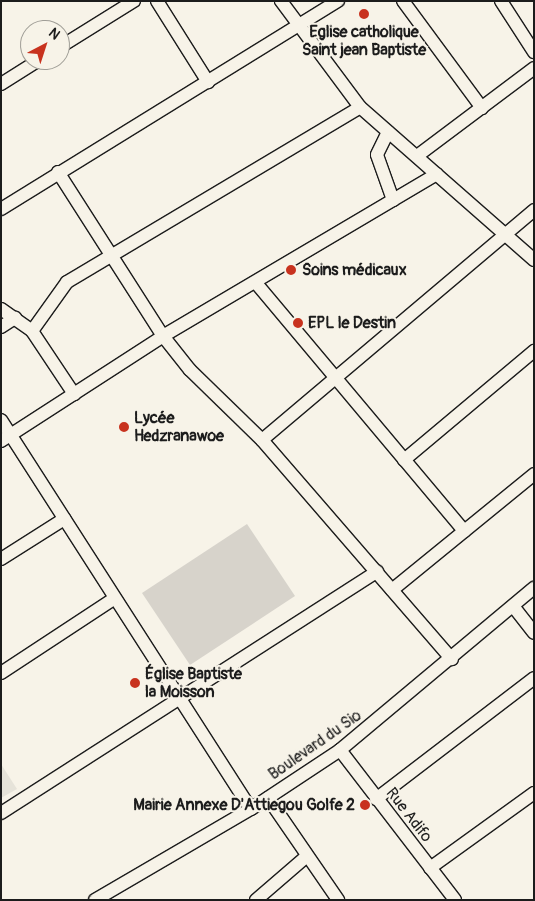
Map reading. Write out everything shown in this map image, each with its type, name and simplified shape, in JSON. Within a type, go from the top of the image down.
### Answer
[{"type":"street","points":[[70,41],[134,1]]},
{"type":"street","points":[[157,1],[208,82]]},
{"type":"street","points":[[281,1],[298,27],[360,107],[418,156],[534,260]]},
{"type":"street","points":[[1,209],[58,172],[338,1]]},
{"type":"street","points":[[403,1],[482,108]]},
{"type":"street","points":[[501,1],[534,52]]},
{"type":"street","points":[[418,156],[534,68]]},
{"type":"street","points":[[1,84],[23,70]]},
{"type":"street","points":[[32,331],[67,282],[360,107]]},
{"type":"street","points":[[388,132],[377,155],[393,200]]},
{"type":"street","points":[[58,172],[163,336],[190,370],[262,440],[452,659]]},
{"type":"street","points":[[6,437],[163,336],[256,284],[437,174]]},
{"type":"street","points":[[262,440],[534,210]]},
{"type":"street","points":[[256,284],[464,531]]},
{"type":"street","points":[[1,309],[32,331],[74,394]]},
{"type":"street","points":[[1,327],[15,318]]},
{"type":"street","points":[[404,460],[534,350]]},
{"type":"street","points":[[1,420],[6,437],[64,519],[251,809]]},
{"type":"street","points":[[392,590],[534,474]]},
{"type":"street","points":[[1,559],[64,519]]},
{"type":"street","points":[[1,812],[179,696],[377,572]]},
{"type":"street","name":"Boulevard du Sio","points":[[95,900],[251,809],[340,750],[452,659],[534,588]]},
{"type":"street","points":[[1,673],[115,598]]},
{"type":"street","points":[[513,606],[534,633]]},
{"type":"street","points":[[376,800],[534,678]]},
{"type":"street","name":"Rue Adifo","points":[[340,750],[376,800],[455,900]]},
{"type":"street","points":[[430,868],[534,793]]},
{"type":"street","points":[[268,798],[338,900]]},
{"type":"street","points":[[256,900],[307,856]]},
{"type":"shaded area","points":[[247,524],[295,596],[190,665],[142,593]]},
{"type":"shaded area","points":[[1,764],[17,789],[1,798]]},
{"type":"place","name":"Eglise catholique Saint jean Baptiste","points":[[364,14]]},
{"type":"place","name":"Soins médicaux","points":[[291,270]]},
{"type":"place","name":"EPL le Destin","points":[[298,323]]},
{"type":"place","name":"Lycée Hedzranawoe","points":[[124,427]]},
{"type":"place","name":"Église Baptiste la Moisson","points":[[135,683]]},
{"type":"place","name":"Mairie Annexe D'Attiegou Golfe 2","points":[[365,805]]}]
